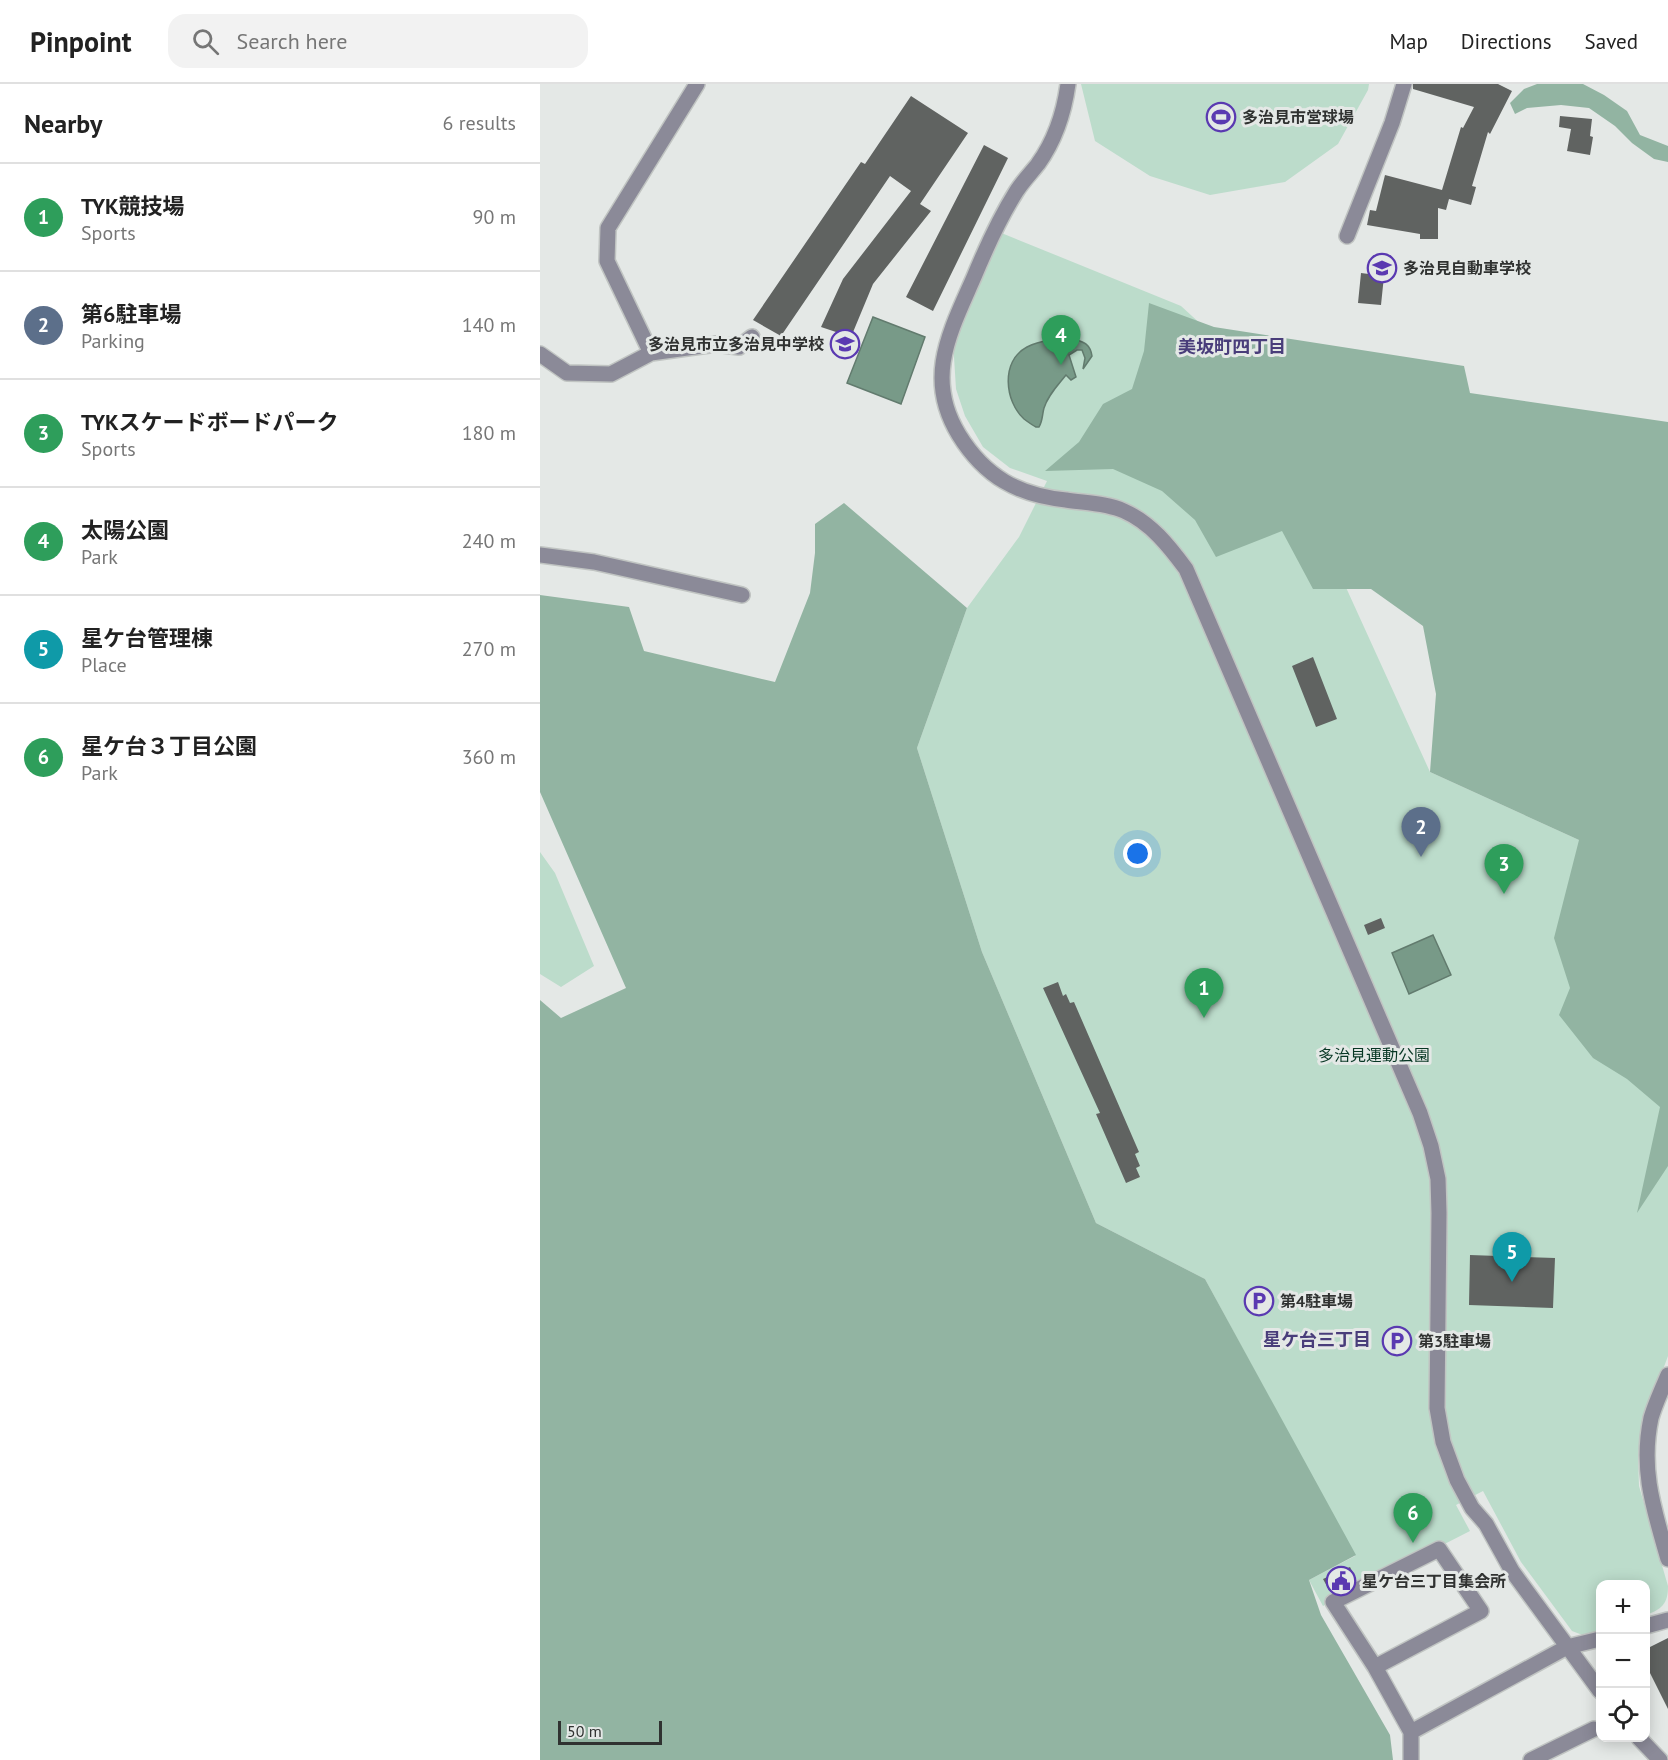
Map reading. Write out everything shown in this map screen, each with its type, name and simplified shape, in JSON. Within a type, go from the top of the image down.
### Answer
[{"type":"street","points":[[651,353],[607,261],[608,228],[697,84]]},
{"type":"street","points":[[1068,84],[1063,116],[1046,150],[1017,190],[992,236],[949,333],[942,369],[942,393],[948,417],[963,442],[981,465],[998,479],[1029,494],[1050,499],[1098,504],[1124,511],[1144,522],[1166,542],[1186,569],[1420,1113],[1431,1146],[1438,1179],[1440,1213],[1437,1408],[1443,1442],[1457,1480],[1472,1508],[1486,1524],[1512,1570],[1598,1688]]},
{"type":"street","points":[[1347,236],[1392,123],[1404,84]]},
{"type":"street","points":[[540,354],[567,373],[611,375],[651,353],[716,344],[739,347],[752,337]]},
{"type":"street","points":[[540,555],[594,562],[742,595]]},
{"type":"street","points":[[1668,1375],[1652,1416],[1646,1461],[1648,1489],[1668,1559]]},
{"type":"street","points":[[1375,1667],[1481,1611],[1439,1549],[1333,1602],[1375,1667],[1411,1732],[1411,1760]]},
{"type":"street","points":[[1650,1625],[1668,1620]]},
{"type":"street","points":[[1411,1732],[1567,1647],[1596,1639]]},
{"type":"street","points":[[1531,1760],[1594,1729]]},
{"type":"street","points":[[1644,1742],[1660,1760]]},
{"type":"green space","name":"多治見市営球場","points":[[1081,84],[1369,84],[1368,90],[1338,144],[1285,182],[1210,195],[1150,176],[1095,141]]},
{"type":"green space","name":"多治見運動公園","points":[[999,232],[1181,306],[1273,390],[1303,493],[1430,772],[1579,840],[1668,981],[1668,1356],[1642,1426],[1638,1456],[1639,1486],[1668,1586],[1665,1602],[1652,1613],[1650,1614],[1650,1580],[1596,1580],[1596,1632],[1585,1636],[1572,1631],[1521,1562],[1483,1491],[1456,1505],[1470,1531],[1323,1606],[1309,1580],[1355,1556],[1205,1279],[1096,1223],[982,952],[917,748],[967,608],[1019,537],[1047,481],[1010,468],[983,447],[965,416],[956,389],[953,341]]},
{"type":"green space","points":[[540,852],[555,873],[594,966],[561,987],[540,974]]},
{"type":"shaded area","points":[[1537,84],[1583,84],[1604,95],[1627,111],[1640,135],[1668,146],[1668,162],[1654,159],[1632,143],[1615,126],[1589,108],[1561,105],[1527,108],[1515,114],[1510,103],[1524,89]]},
{"type":"shaded area","points":[[1149,303],[1214,327],[1464,366],[1470,393],[1668,422],[1668,1166],[1637,1213],[1660,1107],[1627,1079],[1593,1058],[1559,1015],[1570,988],[1554,938],[1579,840],[1430,772],[1436,694],[1423,626],[1371,589],[1313,589],[1282,531],[1216,557],[1195,520],[1162,491],[1113,469],[1045,471],[1079,442],[1103,404],[1132,389],[1144,351]]},
{"type":"shaded area","points":[[873,317],[925,337],[901,404],[847,383]]},
{"type":"shaded area","points":[[1072,338],[1088,346],[1092,356],[1083,369],[1085,358],[1082,350],[1069,355],[1076,377],[1071,380],[1066,375],[1057,386],[1046,403],[1039,427],[1036,427],[1024,419],[1013,403],[1008,382],[1012,362],[1018,353],[1032,345],[1049,340]]},
{"type":"shaded area","points":[[844,503],[967,608],[917,748],[982,952],[1096,1223],[1205,1279],[1356,1555],[1309,1580],[1321,1615],[1390,1735],[1393,1760],[540,1760],[540,1000],[561,1018],[626,988],[540,792],[540,595],[629,607],[644,651],[775,682],[810,593],[815,553],[815,524]]},
{"type":"shaded area","points":[[1433,935],[1451,975],[1409,994],[1392,953]]},
{"type":"building","points":[[1413,84],[1498,84],[1512,91],[1490,134],[1488,132],[1472,186],[1476,187],[1471,205],[1449,199],[1446,210],[1438,208],[1438,239],[1420,239],[1420,234],[1367,225],[1370,210],[1376,211],[1385,175],[1442,190],[1461,127],[1463,128],[1474,107],[1413,89]]},
{"type":"building","points":[[911,96],[968,133],[920,204],[931,211],[873,284],[851,337],[821,327],[843,279],[911,191],[890,176],[781,336],[753,320],[861,162],[865,164]]},
{"type":"building","points":[[1560,116],[1592,119],[1590,136],[1593,137],[1590,155],[1567,151],[1571,129],[1559,127]]},
{"type":"building","points":[[984,145],[1008,158],[933,311],[906,297]]},
{"type":"building","points":[[1361,273],[1384,276],[1381,305],[1358,303]]},
{"type":"building","points":[[1313,657],[1337,719],[1316,727],[1292,666]]},
{"type":"building","points":[[1381,918],[1385,928],[1368,935],[1364,925]]},
{"type":"building","points":[[1058,982],[1063,996],[1066,994],[1070,1003],[1074,1002],[1139,1152],[1135,1154],[1140,1166],[1136,1168],[1140,1177],[1126,1183],[1096,1114],[1100,1113],[1043,988]]},
{"type":"building","points":[[1470,1255],[1555,1258],[1553,1308],[1469,1305]]},
{"type":"building","name":"星ケ台三丁目集会所","points":[[1350,1567],[1356,1579],[1332,1592],[1329,1590],[1323,1579]]},
{"type":"building","points":[[1668,1638],[1668,1709],[1650,1673],[1650,1647]]},
{"type":"place","name":"多治見市営球場","points":[[1221,117]]},
{"type":"place","name":"多治見自動車学校","points":[[1382,268]]},
{"type":"place","name":"多治見市立多治見中学校","points":[[845,344]]},
{"type":"place","name":"太陽公園","points":[[1061,365]]},
{"type":"place","name":"第6駐車場","points":[[1421,857]]},
{"type":"place","name":"TYKスケードボードパーク","points":[[1504,894]]},
{"type":"place","name":"TYK競技場","points":[[1204,1018]]},
{"type":"place","name":"星ケ台管理棟","points":[[1512,1282]]},
{"type":"place","name":"第4駐車場","points":[[1259,1301]]},
{"type":"place","name":"第3駐車場","points":[[1397,1341]]},
{"type":"place","name":"星ケ台３丁目公園","points":[[1413,1543]]},
{"type":"place","name":"星ケ台三丁目集会所","points":[[1341,1581]]},
{"type":"district","name":"美坂町四丁目","points":[[1232,347]]},
{"type":"district","name":"星ケ台三丁目","points":[[1317,1340]]}]
